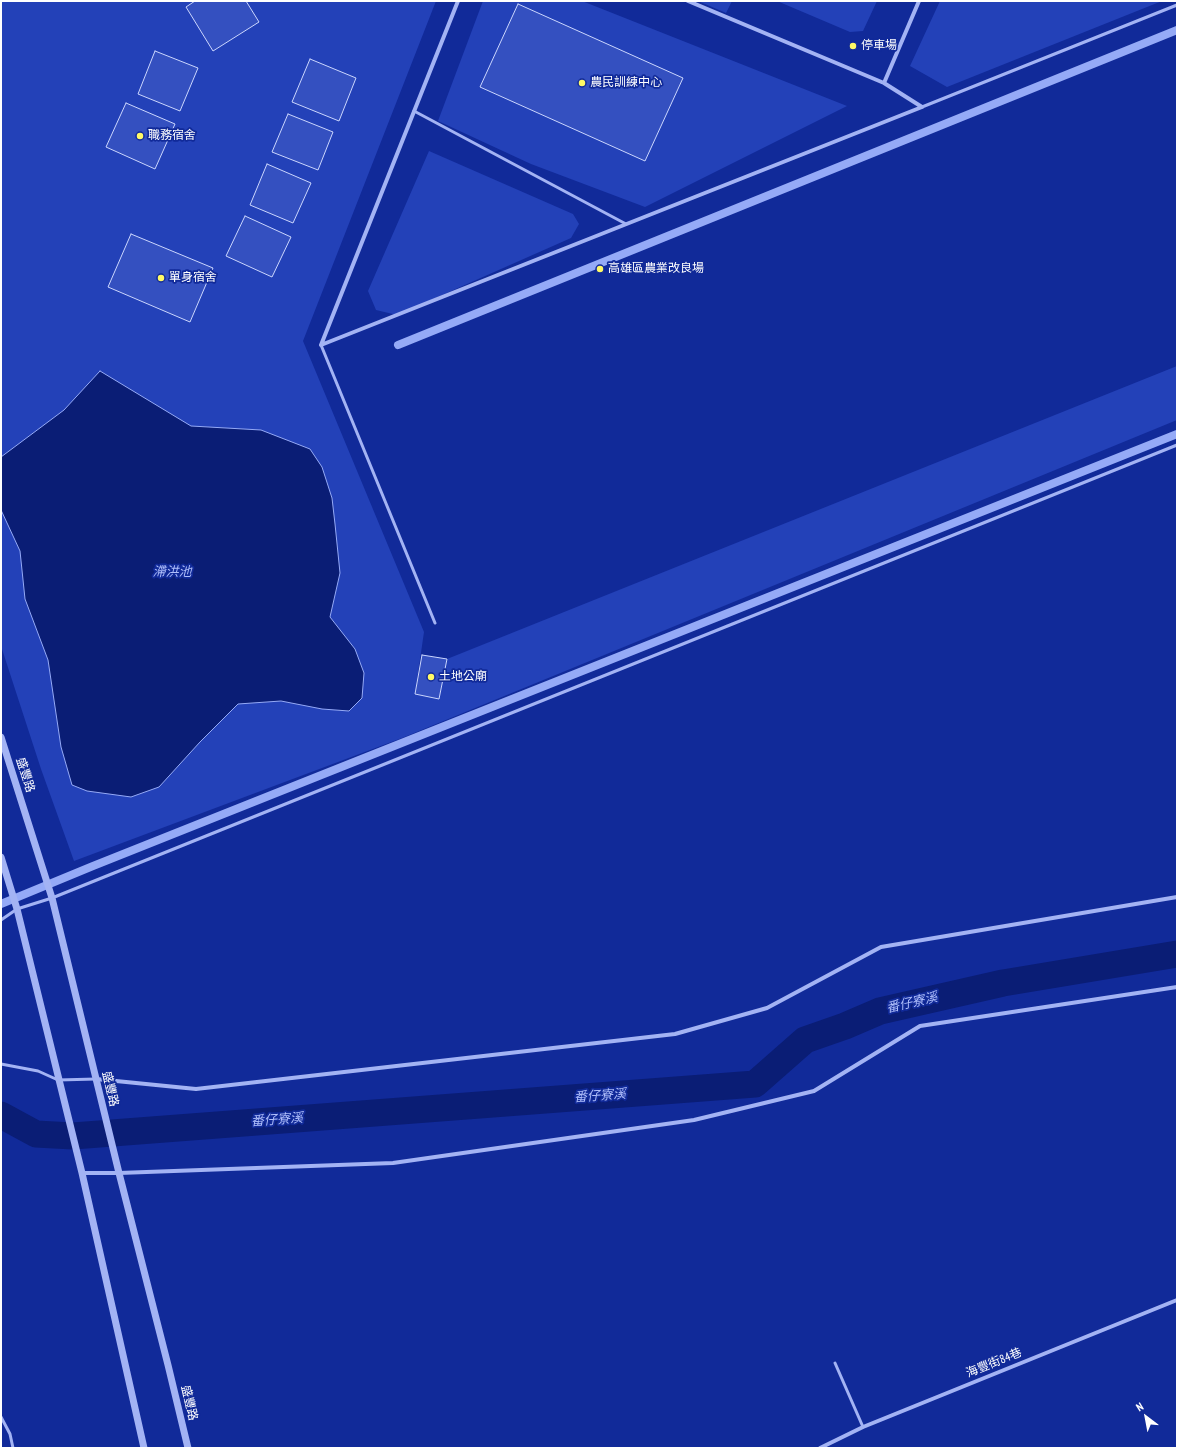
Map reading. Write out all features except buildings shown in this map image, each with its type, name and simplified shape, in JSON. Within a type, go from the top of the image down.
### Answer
[{"type":"street","points":[[321,345],[458,1]]},
{"type":"street","points":[[688,1],[884,83],[922,107]]},
{"type":"street","points":[[884,83],[919,1]]},
{"type":"street","points":[[321,345],[922,107]]},
{"type":"street","name":"盛豐路","points":[[1,737],[52,898],[118,1173],[188,1448]]},
{"type":"street","points":[[1,857],[17,909],[82,1173],[144,1448]]},
{"type":"street","points":[[96,1080],[196,1089],[675,1034],[767,1008],[882,948],[1177,897]]},
{"type":"street","points":[[82,1173],[393,1163],[694,1120],[814,1091],[920,1026],[1177,987]]},
{"type":"street","name":"海豐街84巷","points":[[820,1448],[862,1427],[1177,1300]]},
{"type":"lane","points":[[922,107],[1177,5]]},
{"type":"lane","points":[[414,111],[627,224]]},
{"type":"lane","points":[[321,345],[435,623]]},
{"type":"lane","points":[[1,920],[17,909],[52,898],[1177,445]]},
{"type":"lane","points":[[1,1064],[38,1071],[58,1080],[96,1080]]},
{"type":"lane","points":[[835,1363],[862,1427]]},
{"type":"lane","points":[[1,1417],[10,1434],[13,1448]]},
{"type":"shaded area","points":[[1,1],[436,1],[303,341],[424,632],[415,694],[439,699],[447,659],[1177,366],[1177,420],[402,738],[74,861],[41,769],[1,646]]},
{"type":"shaded area","points":[[483,1],[582,1],[847,106],[645,207],[531,164],[438,121]]},
{"type":"shaded area","points":[[698,1],[732,1],[726,13]]},
{"type":"shaded area","points":[[777,1],[877,1],[863,31],[850,32]]},
{"type":"shaded area","points":[[940,1],[1162,1],[947,87],[910,66]]},
{"type":"shaded area","points":[[429,151],[573,214],[579,224],[571,238],[397,315],[376,310],[368,291]]},
{"type":"water","name":"滯洪池","points":[[100,371],[191,426],[261,430],[310,449],[322,467],[332,498],[340,573],[330,617],[355,649],[364,673],[362,698],[349,711],[322,709],[281,701],[238,704],[200,742],[159,787],[131,797],[87,791],[72,785],[61,747],[48,660],[25,599],[20,551],[1,510],[1,457],[64,410]]},
{"type":"waterway","points":[[398,345],[1177,30]]},
{"type":"waterway","points":[[1,904],[1177,434]]},
{"type":"waterway","name":"番仔寮溪","points":[[1,1115],[36,1134],[73,1136],[755,1084],[805,1040],[845,1026],[880,1011],[1003,983],[1177,954]]},
{"type":"place","name":"停車場","points":[[853,46]]},
{"type":"place","name":"農民訓練中心","points":[[582,83]]},
{"type":"place","name":"職務宿舍","points":[[140,136]]},
{"type":"place","name":"高雄區農業改良場","points":[[600,269]]},
{"type":"place","name":"單身宿舍","points":[[161,278]]},
{"type":"place","name":"土地公廟","points":[[431,677]]}]
